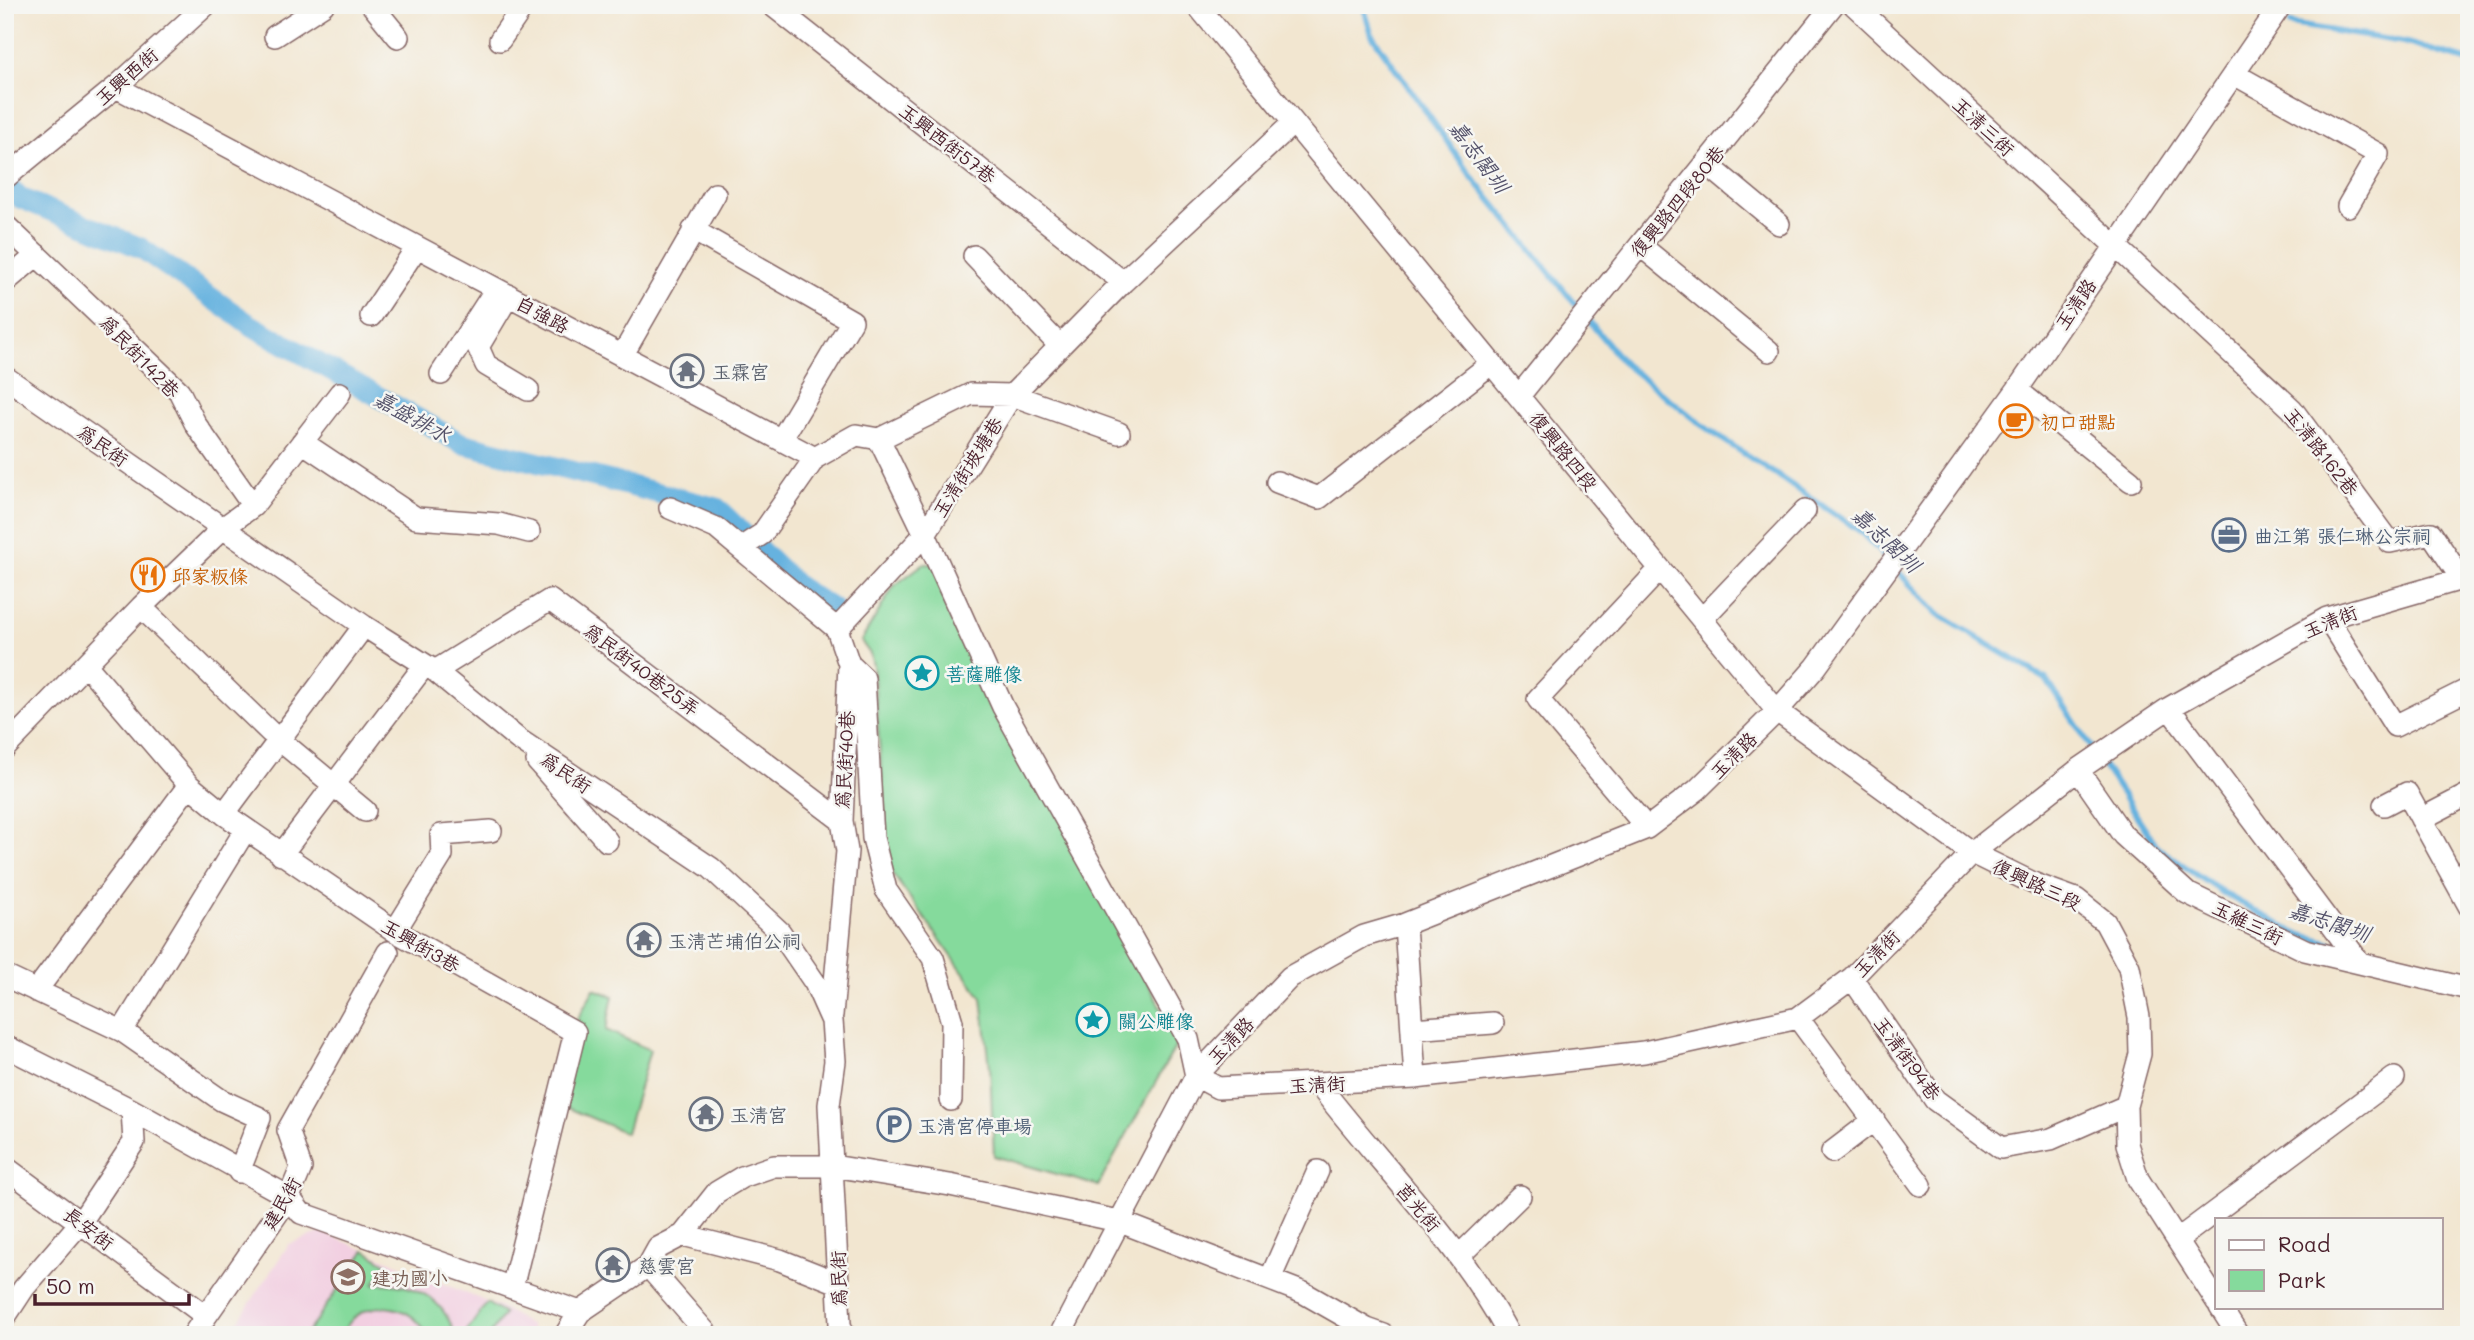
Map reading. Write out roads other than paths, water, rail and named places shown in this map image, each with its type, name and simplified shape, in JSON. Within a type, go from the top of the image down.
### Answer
[{"type":"street","name":"玉興西街","points":[[5,178],[116,87],[206,5]]},
{"type":"street","points":[[275,36],[323,5]]},
{"type":"street","points":[[372,5],[398,37]]},
{"type":"street","points":[[500,40],[524,5]]},
{"type":"street","name":"玉興西街57巷","points":[[772,5],[1123,282]]},
{"type":"street","name":"復興路四段","points":[[1197,5],[1777,710],[1972,853]]},
{"type":"street","name":"復興路四段80巷","points":[[1519,396],[1833,5]]},
{"type":"street","name":"玉清三街","points":[[1854,5],[2114,246]]},
{"type":"street","name":"玉清路","points":[[1060,1335],[1196,1076],[1290,977],[1364,936],[1405,924],[1647,828],[1697,790],[1777,710],[1816,667],[2017,390],[2281,5]]},
{"type":"street","points":[[2234,74],[2378,154],[2348,206]]},
{"type":"street","name":"自強路","points":[[116,87],[815,458]]},
{"type":"street","name":"玉清街坡塘巷","points":[[1196,1076],[1188,1038],[1003,707],[925,534],[1012,395],[1123,282],[1293,123]]},
{"type":"street","points":[[1707,164],[1779,224]]},
{"type":"street","points":[[622,356],[715,194]]},
{"type":"street","name":"為民街142巷","points":[[5,225],[179,391],[195,425],[253,506]]},
{"type":"street","points":[[693,230],[852,321],[781,440]]},
{"type":"street","points":[[1641,246],[1769,351]]},
{"type":"street","name":"玉清路162巷","points":[[2114,246],[2292,409],[2390,542],[2431,533],[2465,578]]},
{"type":"street","points":[[371,316],[417,247]]},
{"type":"street","points":[[5,282],[37,255]]},
{"type":"street","points":[[974,257],[1060,346]]},
{"type":"street","points":[[441,374],[502,292]]},
{"type":"street","points":[[502,292],[478,347],[486,365],[528,390]]},
{"type":"street","points":[[1278,482],[1319,498],[1492,363]]},
{"type":"street","name":"為民街","points":[[5,377],[364,626],[429,668],[518,739],[710,868],[780,932],[815,983],[832,1021],[835,1061],[829,1105],[840,1324],[844,1335]]},
{"type":"street","points":[[2017,390],[2131,481]]},
{"type":"street","points":[[5,748],[141,607],[223,528],[253,506],[340,393]]},
{"type":"street","points":[[741,547],[762,534],[815,458],[856,435],[879,439],[971,394],[1012,395],[1119,433]]},
{"type":"street","points":[[670,508],[716,528],[837,629],[925,534],[879,439]]},
{"type":"street","points":[[302,442],[416,518],[499,524],[529,532]]},
{"type":"street","points":[[1702,619],[1805,512]]},
{"type":"street","points":[[1647,828],[1538,699],[1660,569]]},
{"type":"street","name":"玉清街","points":[[1196,1076],[1217,1088],[1319,1085],[1415,1078],[1644,1052],[1798,1018],[1852,978],[1972,853],[2078,770],[2169,708],[2328,618],[2465,578]]},
{"type":"street","name":"為民街40巷25弄","points":[[429,668],[551,600],[842,821]]},
{"type":"street","points":[[141,607],[279,740],[365,811]]},
{"type":"street","points":[[2328,618],[2395,726],[2469,689]]},
{"type":"street","points":[[224,814],[364,626]]},
{"type":"street","name":"為民街40巷","points":[[832,1021],[847,851],[842,821],[849,664],[837,629]]},
{"type":"street","points":[[849,664],[864,678],[873,838],[886,890],[933,958],[952,1022],[951,1100]]},
{"type":"street","name":"玉興街3巷","points":[[86,665],[188,785],[224,814],[395,931],[575,1032],[512,1288]]},
{"type":"street","points":[[281,855],[429,668]]},
{"type":"street","points":[[2169,708],[2360,963]]},
{"type":"street","points":[[518,739],[607,841]]},
{"type":"street","name":"玉維三街","points":[[2078,770],[2123,835],[2187,893],[2305,950],[2469,989]]},
{"type":"street","points":[[37,991],[188,785]]},
{"type":"street","points":[[2384,805],[2407,793],[2421,819],[2461,871],[2469,905]]},
{"type":"street","points":[[2421,819],[2469,794]]},
{"type":"street","points":[[122,1031],[246,830]]},
{"type":"street","points":[[395,931],[442,855],[441,835],[491,831]]},
{"type":"street","name":"復興路三段","points":[[1972,853],[2035,884],[2077,899],[2105,922],[2129,967],[2139,1017],[2140,1055],[2126,1106],[2127,1144],[2138,1179],[2215,1299]]},
{"type":"street","points":[[1405,924],[1415,1078]]},
{"type":"street","name":"建民街","points":[[193,1335],[289,1197],[301,1168],[288,1130],[388,952]]},
{"type":"street","points":[[5,976],[122,1031],[221,1100],[260,1118],[239,1172]]},
{"type":"street","name":"玉清街94巷","points":[[1852,978],[1935,1100],[2001,1148],[2051,1139],[2126,1106]]},
{"type":"street","points":[[1798,1018],[1921,1185]]},
{"type":"street","points":[[1412,1029],[1493,1023]]},
{"type":"street","points":[[5,1046],[132,1110],[239,1172],[289,1197],[301,1213],[580,1312]]},
{"type":"street","points":[[2177,1240],[2394,1078]]},
{"type":"street","name":"莒光街","points":[[1319,1085],[1460,1255],[1486,1292],[1509,1335]]},
{"type":"street","points":[[5,1317],[24,1288],[81,1222],[134,1143],[132,1110]]},
{"type":"street","points":[[1832,1153],[1874,1120]]},
{"type":"street","points":[[565,1335],[580,1312],[648,1266],[658,1248],[683,1235],[717,1192],[742,1177],[774,1166],[833,1167],[950,1185],[1118,1221],[1304,1293],[1371,1333]]},
{"type":"street","name":"長安街","points":[[5,1167],[206,1316]]},
{"type":"street","points":[[1270,1279],[1318,1171]]},
{"type":"street","points":[[1460,1255],[1520,1196]]},
{"type":"street","points":[[683,1235],[780,1260],[838,1283]]},
{"type":"street","points":[[648,1266],[708,1335]]},
{"type":"street","points":[[5,1277],[24,1288]]},
{"type":"street","points":[[2221,1308],[2238,1335]]},
{"type":"waterway","name":"嘉志閣圳","points":[[1363,5],[1372,35],[1472,177],[1624,364],[1709,430],[1860,531],[1938,614],[2046,679],[2158,848],[2225,894],[2295,933],[2338,945]]},
{"type":"waterway","points":[[2290,24],[2403,42],[2469,61]]},
{"type":"waterway","name":"嘉盛排水","points":[[5,183],[20,198],[141,248],[249,324],[461,443],[717,508],[798,587],[833,609]]},
{"type":"waterway","name":"嘉志閣圳","points":[[2359,951],[2385,959]]},
{"type":"place","name":"玉霖宮","points":[[687,371]]},
{"type":"place","name":"初口甜點","points":[[2016,421]]},
{"type":"place","name":"曲江第 張仁琳公宗祠","points":[[2229,535]]},
{"type":"place","name":"邱家粄條","points":[[148,575]]},
{"type":"place","name":"菩薩雕像","points":[[922,673]]},
{"type":"place","name":"玉清芒埔伯公祠","points":[[644,940]]},
{"type":"place","name":"關公雕像","points":[[1093,1020]]},
{"type":"place","name":"玉清宮","points":[[706,1114]]},
{"type":"place","name":"玉清宮停車場","points":[[894,1125]]},
{"type":"place","name":"慈雲宮","points":[[613,1265]]},
{"type":"place","name":"建功國小","points":[[348,1277]]}]
